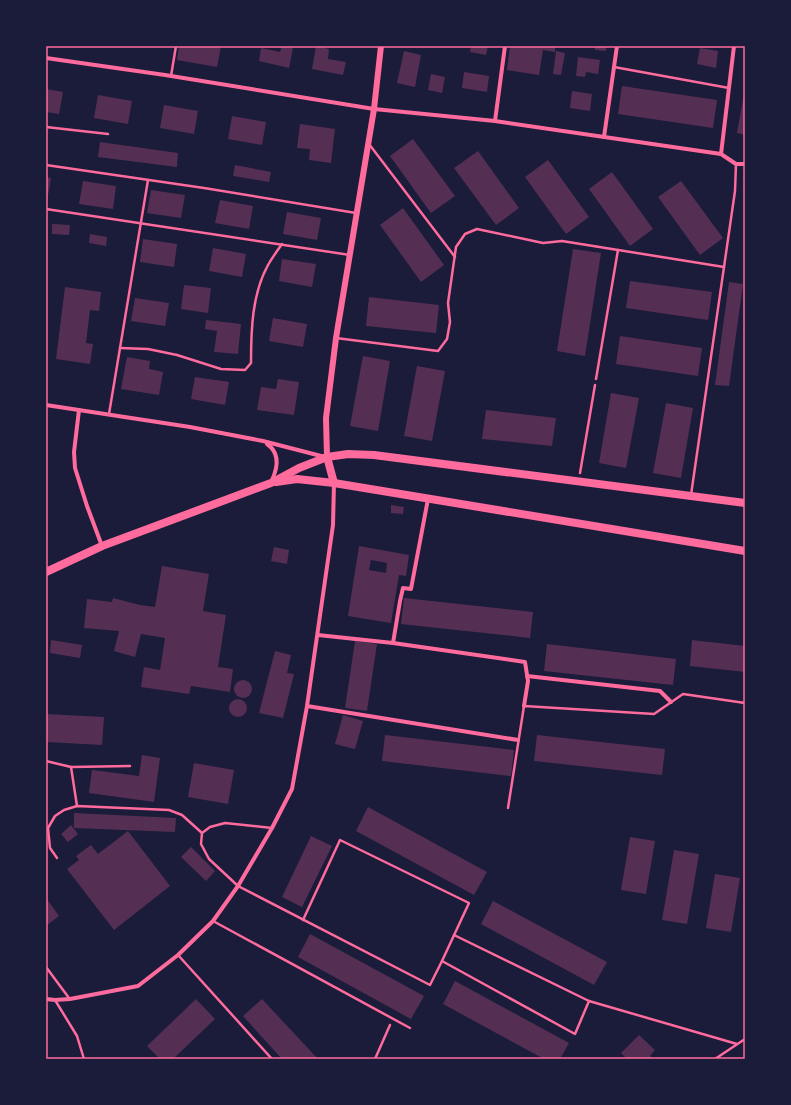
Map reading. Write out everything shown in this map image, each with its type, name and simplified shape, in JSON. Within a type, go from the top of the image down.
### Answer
[{"type":"main road","points":[[46,572],[102,546],[271,482],[299,468],[327,457],[348,454],[374,455],[745,503]]},
{"type":"main road","points":[[327,457],[334,483]]},
{"type":"main road","points":[[271,482],[297,480],[334,483],[745,551]]},
{"type":"street","points":[[46,405],[190,427],[263,441],[327,457],[326,418],[336,338],[369,143],[381,46]]},
{"type":"street","points":[[495,121],[505,46]]},
{"type":"street","points":[[604,137],[617,46]]},
{"type":"street","points":[[721,154],[734,46]]},
{"type":"street","points":[[46,58],[374,108],[495,121],[721,154],[736,164],[745,164]]},
{"type":"street","points":[[79,410],[74,452],[75,468],[86,506],[102,546]]},
{"type":"street","points":[[263,441],[272,447],[276,455],[277,464],[271,482]]},
{"type":"street","points":[[46,999],[70,999],[138,986],[178,955],[213,921],[238,886],[272,828],[292,789],[307,706],[333,525],[334,483]]},
{"type":"street","points":[[393,643],[403,588],[411,589],[428,498]]},
{"type":"street","points":[[318,635],[393,643],[525,662],[528,681],[524,706]]},
{"type":"street","points":[[527,676],[660,691],[671,702]]},
{"type":"street","points":[[307,706],[518,740]]},
{"type":"lane","points":[[171,76],[176,46]]},
{"type":"lane","points":[[614,67],[729,88]]},
{"type":"lane","points":[[46,127],[108,134]]},
{"type":"lane","points":[[369,143],[455,257]]},
{"type":"lane","points":[[691,495],[735,191],[736,164]]},
{"type":"lane","points":[[46,165],[357,213]]},
{"type":"lane","points":[[109,414],[148,180]]},
{"type":"lane","points":[[46,209],[350,255]]},
{"type":"lane","points":[[336,338],[438,350],[447,339],[450,322],[448,303],[456,247],[464,234],[477,229],[543,243],[562,241],[724,267]]},
{"type":"lane","points":[[120,348],[148,349],[177,355],[221,369],[245,370],[251,362],[251,338],[260,282],[268,265],[282,244]]},
{"type":"lane","points":[[596,379],[618,250]]},
{"type":"lane","points":[[508,808],[524,706],[654,714],[683,694],[745,703]]},
{"type":"lane","points":[[46,761],[71,767],[130,766]]},
{"type":"lane","points":[[71,767],[77,806]]},
{"type":"lane","points":[[57,858],[50,848],[48,828],[55,816],[64,810],[77,806],[169,810],[182,815],[202,834]]},
{"type":"lane","points":[[272,828],[225,823],[210,827],[202,834],[201,844],[209,859],[238,886],[303,920],[430,985],[469,903],[340,840],[303,920]]},
{"type":"lane","points":[[213,921],[410,1028]]},
{"type":"lane","points":[[454,935],[589,1001],[737,1044]]},
{"type":"lane","points":[[178,955],[272,1059]]},
{"type":"lane","points":[[442,961],[575,1034],[589,1001]]},
{"type":"lane","points":[[46,967],[70,999]]},
{"type":"lane","points":[[55,1000],[77,1036],[84,1059]]},
{"type":"lane","points":[[716,1059],[745,1039]]},
{"type":"path","points":[[579,481],[596,379]]},
{"type":"path","points":[[375,1059],[392,1019]]},
{"type":"building","points":[[179,46],[221,46],[217,67],[177,60]]},
{"type":"building","points":[[282,46],[293,48],[289,68],[259,61],[261,48],[280,52]]},
{"type":"building","points":[[316,46],[329,49],[328,59],[346,62],[343,75],[312,69]]},
{"type":"building","points":[[471,46],[488,46],[486,55],[470,52]]},
{"type":"building","points":[[510,46],[555,46],[555,52],[543,50],[539,75],[507,70]]},
{"type":"building","points":[[595,46],[606,46],[606,51],[595,50]]},
{"type":"building","points":[[700,48],[718,51],[716,68],[697,64]]},
{"type":"building","points":[[404,51],[421,55],[415,87],[397,83]]},
{"type":"building","points":[[556,51],[565,53],[561,75],[553,74]]},
{"type":"building","points":[[578,57],[600,60],[598,74],[586,72],[585,77],[576,76]]},
{"type":"building","points":[[464,72],[489,76],[487,92],[462,88]]},
{"type":"building","points":[[431,74],[445,77],[442,93],[428,90]]},
{"type":"building","points":[[622,86],[717,100],[713,128],[618,114]]},
{"type":"building","points":[[46,89],[63,92],[59,114],[46,112]]},
{"type":"building","points":[[572,91],[592,94],[590,111],[570,108]]},
{"type":"building","points":[[745,93],[745,135],[737,133]]},
{"type":"building","points":[[98,95],[132,101],[128,124],[94,118]]},
{"type":"building","points":[[164,105],[198,111],[194,134],[160,128]]},
{"type":"building","points":[[232,116],[266,122],[262,145],[228,139]]},
{"type":"building","points":[[300,124],[335,129],[331,163],[309,160],[310,149],[297,148]]},
{"type":"building","points":[[413,139],[455,196],[431,213],[390,156]]},
{"type":"building","points":[[100,142],[178,153],[177,167],[98,157]]},
{"type":"building","points":[[478,151],[519,208],[496,225],[454,168]]},
{"type":"building","points":[[548,160],[589,217],[566,234],[525,177]]},
{"type":"building","points":[[235,165],[271,172],[269,182],[233,176]]},
{"type":"building","points":[[612,172],[653,229],[630,246],[589,189]]},
{"type":"building","points":[[46,177],[51,178],[47,201],[46,201]]},
{"type":"building","points":[[83,181],[116,186],[113,209],[79,204]]},
{"type":"building","points":[[681,181],[723,238],[700,255],[658,197]]},
{"type":"building","points":[[151,190],[185,195],[181,218],[147,213]]},
{"type":"building","points":[[220,200],[253,206],[249,229],[215,223]]},
{"type":"building","points":[[403,208],[444,265],[421,282],[380,225]]},
{"type":"building","points":[[287,212],[321,218],[317,240],[283,234]]},
{"type":"building","points":[[52,224],[70,225],[69,235],[52,234]]},
{"type":"building","points":[[90,234],[107,237],[106,246],[89,243]]},
{"type":"building","points":[[143,239],[177,244],[174,267],[140,262]]},
{"type":"building","points":[[213,248],[246,254],[242,277],[209,271]]},
{"type":"building","points":[[573,249],[601,253],[585,356],[557,351]]},
{"type":"building","points":[[282,259],[316,264],[312,287],[279,281]]},
{"type":"building","points":[[630,281],[712,292],[708,320],[626,308]]},
{"type":"building","points":[[729,282],[743,284],[729,386],[715,385]]},
{"type":"building","points":[[184,285],[211,288],[208,313],[181,309]]},
{"type":"building","points":[[65,287],[101,292],[99,311],[90,310],[86,343],[93,344],[90,364],[56,359]]},
{"type":"building","points":[[369,297],[439,305],[436,333],[366,326]]},
{"type":"building","points":[[135,298],[169,303],[165,326],[131,321]]},
{"type":"building","points":[[273,318],[307,324],[303,347],[269,341]]},
{"type":"building","points":[[206,320],[241,324],[238,354],[214,352],[217,331],[205,329]]},
{"type":"building","points":[[620,336],[702,348],[698,376],[616,364]]},
{"type":"building","points":[[363,356],[390,361],[378,431],[350,426]]},
{"type":"building","points":[[127,357],[150,361],[149,369],[163,372],[159,395],[121,389]]},
{"type":"building","points":[[417,366],[445,371],[432,441],[404,436]]},
{"type":"building","points":[[195,377],[229,382],[225,405],[191,399]]},
{"type":"building","points":[[278,379],[299,382],[294,415],[257,410],[261,387],[276,389]]},
{"type":"building","points":[[611,393],[639,398],[626,468],[599,463]]},
{"type":"building","points":[[666,403],[693,408],[681,478],[653,473]]},
{"type":"building","points":[[486,410],[556,418],[552,446],[482,439]]},
{"type":"building","points":[[391,505],[404,507],[403,514],[391,513]]},
{"type":"building","points":[[359,546],[409,555],[406,576],[399,575],[391,623],[348,616]],"holes":[[[371,560],[387,563],[386,573],[369,570]]]},
{"type":"building","points":[[274,547],[289,550],[287,564],[271,561]]},
{"type":"building","points":[[162,566],[209,574],[203,611],[226,615],[218,667],[233,669],[230,692],[191,686],[189,694],[141,687],[144,667],[160,670],[165,638],[141,634],[135,657],[114,651],[119,631],[84,628],[87,599],[112,602],[113,598],[155,607]]},
{"type":"building","points":[[404,598],[533,612],[530,638],[401,624]]},
{"type":"building","points":[[51,640],[82,645],[80,658],[50,653]]},
{"type":"building","points":[[692,640],[745,646],[745,672],[690,666]]},
{"type":"building","points":[[355,641],[377,644],[367,711],[345,708]]},
{"type":"building","points":[[547,644],[676,659],[673,685],[544,671]]},
{"type":"building","points":[[275,651],[291,655],[287,673],[294,674],[283,718],[259,713]]},
{"type":"building","points":[[243,680],[249,683],[252,689],[249,695],[243,698],[237,695],[234,689],[237,683]]},
{"type":"building","points":[[238,699],[244,702],[247,708],[244,714],[238,717],[232,714],[229,708],[232,702]]},
{"type":"building","points":[[46,714],[104,717],[102,745],[46,742]]},
{"type":"building","points":[[343,715],[363,721],[355,749],[335,744]]},
{"type":"building","points":[[385,735],[514,750],[511,776],[382,761]]},
{"type":"building","points":[[537,735],[665,749],[662,775],[534,761]]},
{"type":"building","points":[[142,755],[160,758],[154,802],[89,793],[92,770],[139,776]]},
{"type":"building","points":[[194,763],[234,770],[228,804],[188,797]]},
{"type":"building","points":[[368,807],[487,872],[474,895],[356,831]]},
{"type":"building","points":[[74,813],[176,818],[175,832],[74,828]]},
{"type":"building","points":[[71,825],[78,834],[68,842],[61,834]]},
{"type":"building","points":[[128,831],[170,886],[114,930],[67,869],[79,860],[76,856],[91,845],[98,854]]},
{"type":"building","points":[[311,836],[332,846],[302,907],[282,897]]},
{"type":"building","points":[[630,837],[655,841],[646,894],[621,890]]},
{"type":"building","points":[[191,847],[215,871],[206,881],[181,857]]},
{"type":"building","points":[[674,850],[699,854],[687,924],[662,920]]},
{"type":"building","points":[[715,874],[740,878],[731,932],[706,928]]},
{"type":"building","points":[[46,898],[59,916],[46,926]]},
{"type":"building","points":[[493,901],[607,962],[594,985],[481,924]]},
{"type":"building","points":[[310,934],[424,996],[411,1019],[298,957]]},
{"type":"building","points":[[455,981],[569,1043],[560,1059],[544,1059],[443,1004]]},
{"type":"building","points":[[196,999],[215,1019],[173,1059],[160,1059],[147,1046]]},
{"type":"building","points":[[262,999],[318,1059],[282,1059],[243,1016]]},
{"type":"building","points":[[639,1035],[655,1050],[650,1056],[654,1059],[627,1059],[621,1053]]}]
